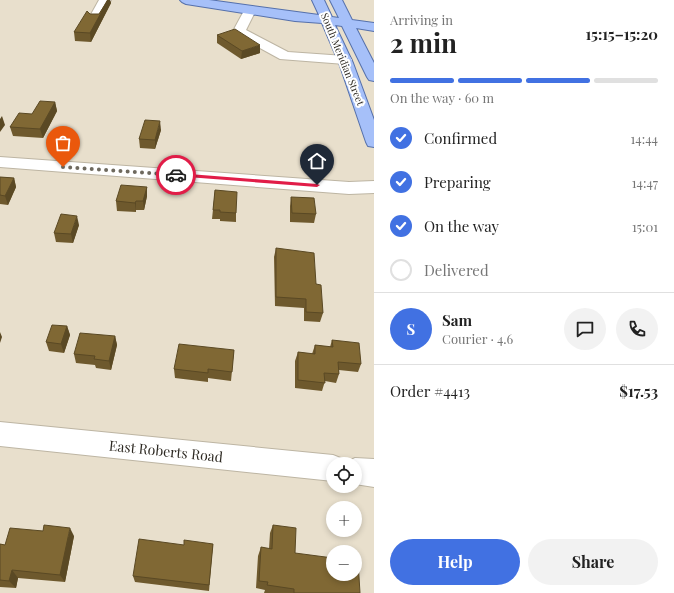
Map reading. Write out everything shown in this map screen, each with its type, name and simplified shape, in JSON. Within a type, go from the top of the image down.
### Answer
[{"type":"main road","points":[[186,0],[295,17],[374,27]]},
{"type":"main road","points":[[235,0],[303,11],[328,20]]},
{"type":"main road","name":"South Meridian Street","points":[[318,0],[345,60],[374,142]]},
{"type":"main road","name":"South Meridian Street","points":[[336,0],[374,77]]},
{"type":"street","points":[[95,18],[105,0]]},
{"type":"street","points":[[250,10],[239,30],[285,56],[345,60]]},
{"type":"street","points":[[0,162],[349,188],[374,187]]},
{"type":"street","name":"East Roberts Road","points":[[0,434],[326,467]]},
{"type":"street","points":[[362,472],[374,473]]},
{"type":"building","points":[[108,0],[90,33],[74,32],[87,11],[90,14],[99,14]]},
{"type":"building","points":[[235,29],[260,45],[242,51],[217,35]]},
{"type":"building","points":[[40,101],[55,102],[40,129],[10,127],[19,113],[32,114]]},
{"type":"building","points":[[145,120],[160,121],[155,140],[139,139]]},
{"type":"building","points":[[0,177],[14,178],[5,196],[0,195]]},
{"type":"building","points":[[121,185],[147,187],[143,201],[136,201],[135,203],[116,201]]},
{"type":"building","points":[[215,190],[237,192],[236,213],[213,210]]},
{"type":"building","points":[[291,197],[314,198],[316,214],[292,213]]},
{"type":"building","points":[[61,214],[77,216],[71,234],[54,233]]},
{"type":"building","points":[[276,248],[314,253],[316,284],[321,285],[323,313],[306,312],[306,299],[276,297]]},
{"type":"building","points":[[52,325],[67,326],[61,344],[46,342]]},
{"type":"building","points":[[80,333],[115,336],[109,361],[94,359],[95,356],[74,354]]},
{"type":"building","points":[[332,340],[359,343],[361,364],[338,362],[339,374],[324,373],[325,383],[298,380],[298,352],[315,354],[315,345],[333,347]]},
{"type":"building","points":[[179,344],[234,350],[232,372],[208,369],[208,373],[174,369]]},
{"type":"building","points":[[44,525],[70,528],[60,575],[12,570],[9,581],[0,580],[0,544],[5,545],[10,528],[43,531]]},
{"type":"building","points":[[273,525],[296,528],[295,553],[326,557],[326,581],[359,581],[360,593],[294,593],[294,589],[267,585],[268,582],[259,581],[261,547],[272,549]]},
{"type":"building","points":[[139,539],[184,545],[184,540],[213,544],[209,585],[133,576]]},
{"type":"way so far","points":[[63,167],[176,175]]},
{"type":"route","points":[[176,175],[317,185]]}]
